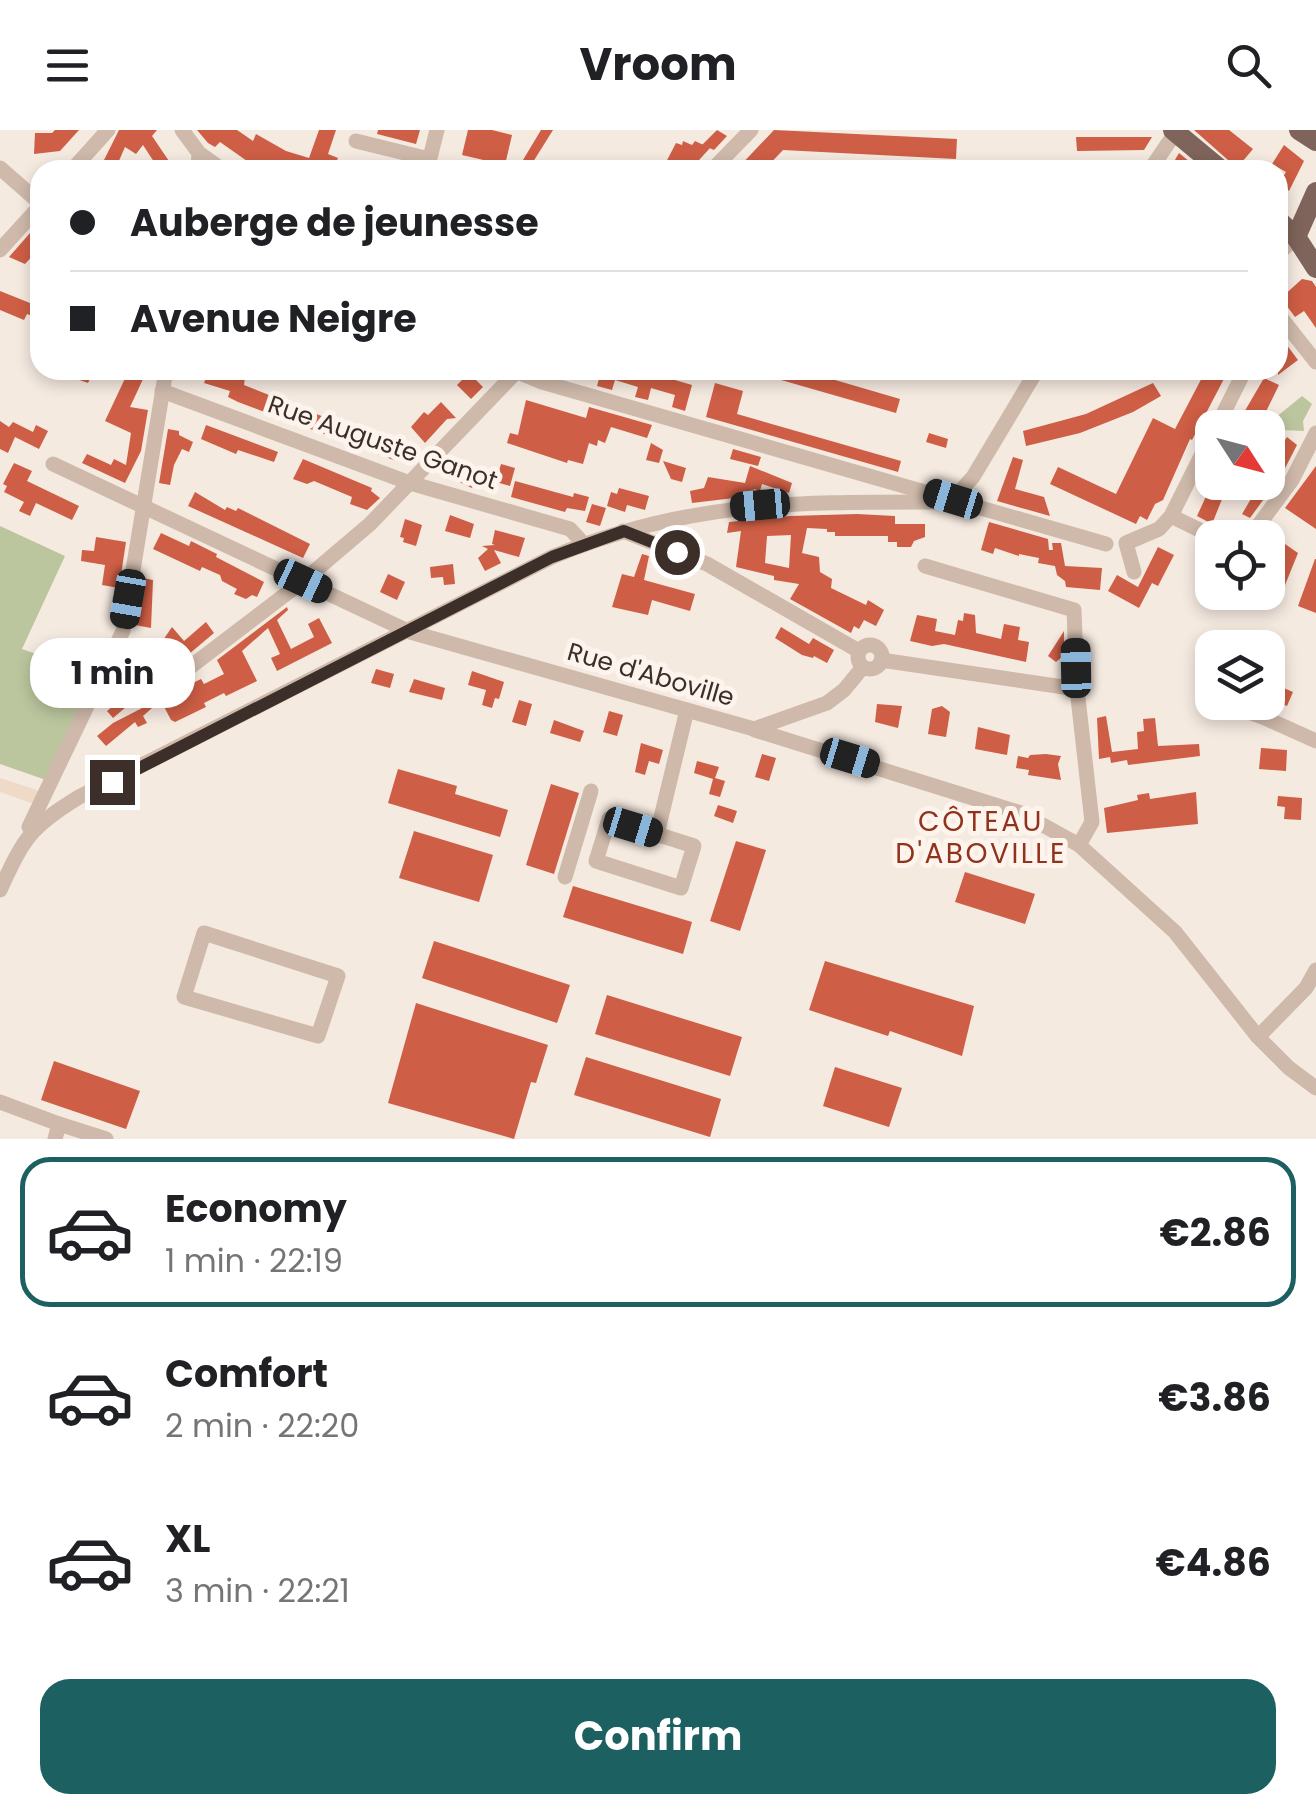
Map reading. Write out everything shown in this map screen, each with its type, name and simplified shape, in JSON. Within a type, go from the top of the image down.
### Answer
[{"type":"main road","points":[[1299,130],[1316,141]]},
{"type":"main road","points":[[1174,132],[1210,160]]},
{"type":"main road","points":[[1296,237],[1316,192]]},
{"type":"main road","points":[[1288,229],[1316,268]]},
{"type":"street","points":[[81,160],[108,130]]},
{"type":"street","points":[[182,130],[197,160]]},
{"type":"street","points":[[429,160],[438,130]]},
{"type":"street","points":[[722,160],[751,130]]},
{"type":"street","points":[[1156,160],[1174,132]]},
{"type":"street","points":[[356,142],[412,160]]},
{"type":"street","points":[[0,168],[30,195]]},
{"type":"street","points":[[0,250],[30,216]]},
{"type":"street","points":[[1288,245],[1296,237]]},
{"type":"street","points":[[1288,327],[1316,362]]},
{"type":"street","points":[[0,890],[122,630],[164,380]]},
{"type":"street","points":[[164,687],[303,581],[370,524],[507,380]]},
{"type":"street","points":[[537,380],[1106,544]]},
{"type":"street","points":[[22,844],[42,820],[79,798],[584,544],[676,517],[736,507],[953,499],[968,484],[1031,380]]},
{"type":"street","points":[[1225,410],[1239,380]]},
{"type":"street","name":"Rue Auguste Ganot","points":[[162,391],[410,483],[570,529],[584,544]]},
{"type":"street","points":[[1262,520],[1292,480],[1316,433]]},
{"type":"street","name":"Rue d'Aboville","points":[[54,464],[410,632],[754,729],[828,703],[844,690],[861,659]]},
{"type":"street","points":[[1134,572],[1126,542],[1160,528],[1171,516],[1195,468]]},
{"type":"street","points":[[1171,516],[1195,528]]},
{"type":"street","points":[[624,531],[707,564],[874,668],[881,660],[1077,689]]},
{"type":"street","points":[[925,566],[1074,610],[1077,689],[1092,822],[1080,845]]},
{"type":"street","points":[[657,834],[687,710]]},
{"type":"street","points":[[1269,720],[1316,741]]},
{"type":"street","points":[[754,729],[1021,812],[1080,845],[1175,932],[1258,1038],[1316,1088]]},
{"type":"street","points":[[565,877],[591,792]]},
{"type":"street","points":[[609,820],[657,834],[694,846],[681,888],[596,861],[609,820]]},
{"type":"street","points":[[204,934],[338,976],[335,987],[318,1036],[184,996],[204,934]]},
{"type":"street","points":[[1258,1038],[1306,988],[1316,970]]},
{"type":"street","points":[[0,1102],[57,1131],[106,1139]]},
{"type":"green space","points":[[1302,396],[1312,404],[1303,421],[1304,431],[1285,430],[1285,410]]},
{"type":"green space","points":[[0,526],[65,556],[22,649],[93,674],[46,780],[0,764]]},
{"type":"shaded area","points":[[0,778],[40,791],[34,804],[0,792]]},
{"type":"building","points":[[79,130],[60,151],[34,154],[35,133]]},
{"type":"building","points":[[119,130],[157,130],[152,136],[168,160],[153,160],[143,145],[136,154],[125,147],[119,160],[104,160]]},
{"type":"building","points":[[197,130],[237,130],[253,141],[256,134],[286,151],[309,158],[319,130],[336,130],[328,154],[338,158],[246,160],[220,142],[215,147]]},
{"type":"building","points":[[378,130],[420,130],[416,144],[377,134]]},
{"type":"building","points":[[468,130],[512,135],[506,160],[462,155]]},
{"type":"building","points":[[541,130],[553,130],[534,160],[523,160]]},
{"type":"building","points":[[717,130],[727,136],[714,150],[702,145]]},
{"type":"building","points":[[774,130],[957,139],[956,159],[783,150],[774,160],[746,160]]},
{"type":"building","points":[[1194,130],[1229,130],[1253,149],[1244,160],[1228,160]]},
{"type":"building","points":[[1076,137],[1152,137],[1144,150],[1077,151]]},
{"type":"building","points":[[683,141],[692,145],[695,141],[710,148],[699,160],[667,160],[676,143],[682,145]]},
{"type":"building","points":[[1284,145],[1304,161],[1289,191],[1288,160],[1275,160]]},
{"type":"building","points":[[30,233],[30,259],[25,264],[9,257]]},
{"type":"building","points":[[1302,279],[1312,281],[1316,287],[1316,328],[1304,311],[1295,317],[1288,308],[1288,292]]},
{"type":"building","points":[[0,291],[30,303],[30,315],[24,320],[0,310]]},
{"type":"building","points":[[1288,347],[1298,360],[1288,368]]},
{"type":"building","points":[[124,380],[143,380],[130,407],[148,410],[141,451],[125,483],[82,463],[87,454],[111,465],[114,459],[126,465],[131,433],[105,421]]},
{"type":"building","points":[[245,380],[244,385],[404,449],[399,462],[238,402],[228,397],[230,391],[204,383]]},
{"type":"building","points":[[462,380],[476,380],[483,387],[471,399],[457,385]]},
{"type":"building","points":[[599,380],[615,380],[612,390],[597,386]]},
{"type":"building","points":[[615,380],[675,380],[692,385],[685,411],[672,407],[675,395],[651,388],[648,400],[635,397],[638,387]]},
{"type":"building","points":[[781,380],[835,380],[900,399],[896,413]]},
{"type":"building","points":[[1201,380],[1223,380],[1208,410],[1195,410],[1195,434],[1163,500],[1155,504],[1147,520],[1140,516],[1136,524],[1050,484],[1058,467],[1116,494],[1153,418],[1175,429]]},
{"type":"building","points":[[1263,380],[1279,385],[1267,410],[1245,410]]},
{"type":"building","points":[[715,383],[743,391],[737,414],[901,461],[898,472],[706,417]]},
{"type":"building","points":[[1153,383],[1161,396],[1133,412],[1080,433],[1026,446],[1023,431],[1086,414]]},
{"type":"building","points":[[526,400],[586,418],[589,407],[652,425],[647,438],[611,427],[605,443],[589,443],[583,464],[568,460],[567,463],[507,443],[510,433],[518,435]]},
{"type":"building","points":[[441,402],[456,418],[447,419],[425,443],[411,427],[424,412],[428,415]]},
{"type":"building","points":[[0,421],[9,427],[13,422],[33,432],[36,425],[48,431],[39,449],[15,437],[8,453],[0,449]]},
{"type":"building","points":[[206,425],[278,452],[274,462],[238,450],[236,454],[201,439]]},
{"type":"building","points":[[168,429],[179,431],[179,435],[193,442],[189,452],[182,449],[170,485],[159,483]]},
{"type":"building","points":[[929,433],[948,439],[946,448],[926,442]]},
{"type":"building","points":[[1287,437],[1297,445],[1285,468]]},
{"type":"building","points":[[651,443],[663,450],[659,463],[646,460]]},
{"type":"building","points":[[733,449],[761,457],[758,466],[730,459]]},
{"type":"building","points":[[1013,457],[1023,460],[1015,489],[1044,497],[1050,516],[997,501]]},
{"type":"building","points":[[303,459],[372,488],[380,498],[367,510],[350,504],[352,497],[314,481],[307,484],[293,479]]},
{"type":"building","points":[[663,461],[686,468],[682,482],[671,479]]},
{"type":"building","points":[[14,463],[32,471],[27,481],[79,506],[72,520],[36,503],[30,516],[19,511],[24,502],[4,492],[7,486],[3,484]]},
{"type":"building","points":[[460,464],[474,470],[472,475],[477,477],[472,488],[453,479]]},
{"type":"building","points":[[501,464],[515,468],[510,486],[496,482]]},
{"type":"building","points":[[750,466],[792,483],[789,493],[762,484],[760,491],[754,489],[751,496],[692,503],[690,491],[704,488],[708,477],[745,483]]},
{"type":"building","points":[[1316,466],[1316,529],[1285,508]]},
{"type":"building","points":[[515,481],[573,497],[574,493],[589,497],[585,511],[567,508],[565,512],[511,497]]},
{"type":"building","points":[[619,488],[649,496],[645,510],[627,505],[625,512],[607,506],[611,492],[617,494]]},
{"type":"building","points":[[195,492],[225,510],[238,508],[310,544],[303,558],[188,506]]},
{"type":"building","points":[[1204,500],[1222,500],[1214,520],[1197,516]]},
{"type":"building","points":[[1250,500],[1263,500],[1250,518],[1242,514]]},
{"type":"building","points":[[592,504],[606,508],[600,526],[586,522]]},
{"type":"building","points":[[450,515],[474,524],[470,538],[445,531]]},
{"type":"building","points":[[790,516],[895,516],[895,524],[925,524],[925,537],[914,541],[911,547],[897,547],[897,542],[888,542],[888,536],[835,536],[835,532],[827,529],[807,528],[802,553],[819,557],[820,572],[832,579],[831,588],[866,605],[868,600],[884,610],[876,626],[864,620],[851,633],[790,599],[799,584],[736,567],[741,531],[727,533],[729,522]],"holes":[[[791,535],[789,568],[765,563],[767,536]]]},
{"type":"building","points":[[405,519],[422,525],[416,546],[400,537]]},
{"type":"building","points":[[989,522],[1048,539],[1049,550],[1053,550],[1052,543],[1061,543],[1065,566],[1102,568],[1100,590],[1066,587],[1055,566],[1038,563],[1039,558],[995,548],[993,554],[981,550]]},
{"type":"building","points":[[495,530],[525,538],[519,557],[494,550],[501,563],[485,571],[478,558],[488,549],[482,546],[495,545]]},
{"type":"building","points":[[161,533],[189,546],[191,541],[264,582],[257,597],[246,599],[234,594],[237,589],[222,581],[220,575],[202,567],[200,571],[153,549]]},
{"type":"building","points":[[96,537],[126,542],[119,588],[102,585],[105,565],[81,561],[82,550],[94,551]]},
{"type":"building","points":[[1285,544],[1298,553],[1285,585]]},
{"type":"building","points":[[1158,547],[1174,555],[1158,586],[1152,583],[1139,608],[1108,591],[1117,575],[1138,587]]},
{"type":"building","points":[[642,554],[649,556],[644,580],[695,594],[690,611],[652,600],[648,615],[612,607],[622,574],[634,577]]},
{"type":"building","points":[[1316,559],[1316,613],[1298,606]]},
{"type":"building","points":[[453,564],[455,584],[444,585],[443,577],[431,578],[430,567]]},
{"type":"building","points":[[388,574],[405,582],[397,600],[380,592]]},
{"type":"building","points":[[143,578],[153,580],[151,628],[135,625]]},
{"type":"building","points":[[287,607],[277,620],[291,649],[314,637],[308,624],[319,618],[332,643],[277,671],[271,658],[280,654],[268,628],[242,651],[257,681],[204,703],[206,707],[175,722],[171,720],[160,699],[201,679],[204,684],[224,674],[217,660]]},
{"type":"building","points":[[964,613],[975,615],[976,633],[1001,639],[1004,624],[1020,627],[1018,640],[1029,642],[1026,662],[944,644],[932,646],[910,641],[917,615],[937,619],[935,631],[955,635]]},
{"type":"building","points":[[206,622],[214,633],[113,718],[107,711],[119,701],[117,698],[125,691],[127,694],[174,649],[161,643],[172,627],[184,641]]},
{"type":"building","points":[[781,627],[809,644],[813,638],[834,650],[827,663],[802,655],[775,638]]},
{"type":"building","points":[[1064,631],[1064,655],[1056,662],[1048,656]]},
{"type":"building","points":[[376,669],[394,674],[390,688],[371,683]]},
{"type":"building","points":[[472,671],[504,682],[492,708],[482,705],[486,690],[468,685]]},
{"type":"building","points":[[414,679],[445,688],[442,700],[409,692]]},
{"type":"building","points":[[1285,689],[1293,692],[1285,705]]},
{"type":"building","points":[[519,700],[532,704],[526,726],[512,722]]},
{"type":"building","points":[[150,704],[152,708],[143,716],[147,723],[138,727],[135,722],[106,746],[97,736],[113,723]]},
{"type":"building","points":[[877,704],[902,706],[898,728],[875,722]]},
{"type":"building","points":[[942,706],[950,712],[946,737],[928,734],[932,709]]},
{"type":"building","points":[[609,711],[623,715],[617,736],[603,732]]},
{"type":"building","points":[[1106,716],[1112,752],[1138,749],[1137,732],[1144,731],[1143,719],[1155,718],[1158,746],[1199,744],[1200,756],[1128,765],[1127,760],[1111,763],[1110,757],[1099,759],[1097,718]]},
{"type":"building","points":[[554,720],[584,731],[580,742],[550,733]]},
{"type":"building","points":[[978,727],[1010,735],[1007,755],[975,749]]},
{"type":"building","points":[[641,743],[663,750],[659,764],[649,761],[645,775],[635,772]]},
{"type":"building","points":[[1261,748],[1287,750],[1286,771],[1259,769]]},
{"type":"building","points":[[762,754],[776,758],[769,781],[755,777]]},
{"type":"building","points":[[1018,756],[1061,756],[1061,780],[1028,775],[1029,770],[1016,768]]},
{"type":"building","points":[[697,761],[719,767],[715,778],[725,781],[720,797],[709,794],[713,779],[694,773]]},
{"type":"building","points":[[398,769],[457,786],[455,794],[508,810],[500,837],[388,803]]},
{"type":"building","points":[[551,784],[579,793],[554,874],[526,865]]},
{"type":"building","points":[[1196,792],[1198,824],[1107,833],[1104,808],[1138,800],[1137,795],[1149,793],[1150,799]]},
{"type":"building","points":[[1278,796],[1302,798],[1301,820],[1284,819],[1285,807],[1277,806]]},
{"type":"building","points":[[718,805],[737,811],[733,823],[714,816]]},
{"type":"building","points":[[414,831],[493,855],[479,902],[399,878]]},
{"type":"building","points":[[736,841],[766,850],[740,931],[710,921]]},
{"type":"building","points":[[965,872],[1035,894],[1025,924],[955,902]]},
{"type":"building","points":[[573,886],[692,922],[683,954],[563,917]]},
{"type":"building","points":[[434,941],[570,985],[557,1023],[422,978]]},
{"type":"building","points":[[825,961],[974,1006],[962,1056],[890,1031],[888,1036],[809,1010]]},
{"type":"building","points":[[607,995],[742,1037],[730,1076],[595,1034]]},
{"type":"building","points":[[416,1003],[548,1045],[536,1083],[531,1082],[514,1139],[388,1103]]},
{"type":"building","points":[[586,1057],[721,1099],[710,1137],[574,1095]]},
{"type":"building","points":[[54,1061],[140,1091],[126,1129],[41,1100]]},
{"type":"building","points":[[835,1067],[902,1088],[889,1127],[823,1106]]},
{"type":"district","name":"CÔTEAU D'ABOVILLE","points":[[981,837]]},
{"type":"route","points":[[112,782],[552,557],[624,531],[677,552]]}]
